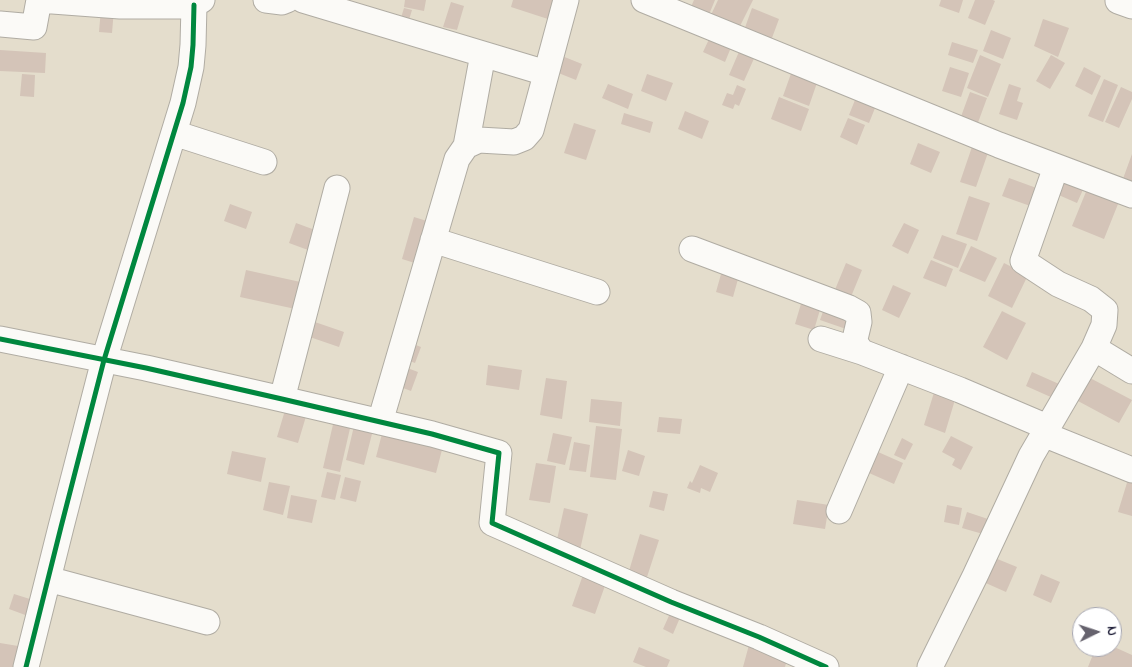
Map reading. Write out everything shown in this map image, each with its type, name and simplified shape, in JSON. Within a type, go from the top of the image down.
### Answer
[{"type":"street","points":[[0,24],[34,27],[39,0],[184,6],[198,2],[191,67],[182,103],[104,360],[26,667]]},
{"type":"street","points":[[266,0],[282,2],[287,0]]},
{"type":"street","points":[[303,0],[546,74]]},
{"type":"street","points":[[380,422],[456,159],[466,146],[478,140],[514,142],[524,138],[531,130],[566,0]]},
{"type":"street","points":[[644,0],[1056,168],[1132,195]]},
{"type":"street","points":[[466,146],[483,54]]},
{"type":"street","points":[[174,133],[264,162]]},
{"type":"street","points":[[930,667],[1031,456],[1094,348],[1104,325],[1104,310],[1091,299],[1058,284],[1023,261],[1056,168]]},
{"type":"street","points":[[282,399],[337,188]]},
{"type":"street","points":[[433,240],[596,292]]},
{"type":"street","points":[[692,249],[854,310],[858,313],[859,322],[855,338],[856,344],[862,352]]},
{"type":"street","points":[[0,339],[282,399],[432,434],[499,453],[492,523],[662,598],[759,637],[826,667]]},
{"type":"street","points":[[822,340],[862,352],[960,390],[1132,470]]},
{"type":"street","points":[[1094,348],[1132,370]]},
{"type":"street","points":[[839,512],[901,367]]},
{"type":"street","points":[[48,579],[207,622]]},
{"type":"building","points":[[405,0],[426,0],[424,11],[404,7]]},
{"type":"building","points":[[513,0],[557,0],[551,20],[511,7]]},
{"type":"building","points":[[694,0],[715,0],[708,17],[690,9]]},
{"type":"building","points":[[718,0],[753,0],[738,30],[710,17]]},
{"type":"building","points":[[941,0],[963,0],[959,13],[939,6]]},
{"type":"building","points":[[975,0],[995,1],[985,25],[968,18]]},
{"type":"building","points":[[451,2],[464,6],[457,30],[443,27]]},
{"type":"building","points":[[101,8],[114,9],[112,33],[99,32]]},
{"type":"building","points":[[404,8],[412,10],[408,23],[400,21]]},
{"type":"building","points":[[752,8],[779,19],[769,46],[742,36]]},
{"type":"building","points":[[1043,19],[1069,28],[1058,57],[1034,46]]},
{"type":"building","points":[[991,30],[1011,38],[1003,59],[983,51]]},
{"type":"building","points":[[711,35],[732,45],[725,62],[703,52]]},
{"type":"building","points":[[952,42],[978,50],[973,63],[948,55]]},
{"type":"building","points":[[741,47],[756,54],[744,81],[729,75]]},
{"type":"building","points":[[0,50],[46,53],[45,73],[0,71]]},
{"type":"building","points":[[557,54],[582,64],[576,80],[551,70]]},
{"type":"building","points":[[980,55],[1001,64],[988,97],[967,88]]},
{"type":"building","points":[[1051,55],[1065,63],[1050,89],[1036,81]]},
{"type":"building","points":[[950,67],[969,73],[961,97],[942,91]]},
{"type":"building","points":[[1084,67],[1101,76],[1092,95],[1075,86]]},
{"type":"building","points":[[793,68],[819,77],[809,106],[783,96]]},
{"type":"building","points":[[22,74],[35,75],[34,97],[20,96]]},
{"type":"building","points":[[647,74],[673,83],[666,101],[641,91]]},
{"type":"building","points":[[1104,79],[1118,85],[1103,122],[1088,116]]},
{"type":"building","points":[[608,84],[633,94],[628,109],[602,98]]},
{"type":"building","points":[[1009,84],[1021,88],[1017,101],[1023,103],[1017,120],[999,114]]},
{"type":"building","points":[[737,85],[746,89],[739,106],[735,104],[733,109],[722,105],[727,93],[733,95]]},
{"type":"building","points":[[1121,87],[1132,92],[1132,99],[1119,128],[1105,122]]},
{"type":"building","points":[[970,92],[987,98],[976,128],[959,122]]},
{"type":"building","points":[[857,95],[877,103],[869,123],[849,115]]},
{"type":"building","points":[[779,97],[809,109],[801,131],[771,119]]},
{"type":"building","points":[[685,111],[709,121],[702,139],[678,129]]},
{"type":"building","points":[[624,113],[653,122],[650,133],[621,124]]},
{"type":"building","points":[[848,118],[865,125],[857,145],[840,137]]},
{"type":"building","points":[[574,123],[596,130],[586,160],[564,153]]},
{"type":"building","points":[[974,141],[990,147],[976,187],[960,182]]},
{"type":"building","points":[[918,143],[940,152],[931,173],[910,164]]},
{"type":"building","points":[[1132,154],[1132,191],[1120,187]]},
{"type":"building","points":[[1062,173],[1086,183],[1077,203],[1054,193]]},
{"type":"building","points":[[1009,178],[1042,190],[1036,208],[1002,196]]},
{"type":"building","points":[[1090,182],[1122,194],[1104,239],[1072,226]]},
{"type":"building","points":[[969,196],[990,203],[977,241],[956,234]]},
{"type":"building","points":[[230,204],[252,212],[246,229],[224,221]]},
{"type":"building","points":[[414,217],[430,222],[418,264],[402,259]]},
{"type":"building","points":[[296,223],[315,230],[308,250],[289,243]]},
{"type":"building","points":[[904,223],[919,230],[908,254],[892,246]]},
{"type":"building","points":[[942,235],[967,244],[958,268],[933,258]]},
{"type":"building","points":[[971,246],[997,258],[985,282],[959,271]]},
{"type":"building","points":[[931,260],[953,269],[946,287],[923,278]]},
{"type":"building","points":[[846,263],[862,270],[848,304],[832,297]]},
{"type":"building","points":[[1004,263],[1028,275],[1012,308],[988,296]]},
{"type":"building","points":[[723,267],[740,272],[733,297],[716,292]]},
{"type":"building","points":[[246,270],[305,283],[300,310],[240,297]]},
{"type":"building","points":[[893,285],[911,293],[899,318],[882,310]]},
{"type":"building","points":[[803,297],[822,303],[814,330],[795,324]]},
{"type":"building","points":[[826,303],[855,313],[849,330],[820,320]]},
{"type":"building","points":[[1002,311],[1026,323],[1007,360],[983,347]]},
{"type":"building","points":[[309,320],[344,332],[339,347],[304,335]]},
{"type":"building","points":[[408,342],[421,347],[415,363],[402,358]]},
{"type":"building","points":[[488,365],[522,370],[519,390],[486,385]]},
{"type":"building","points":[[402,366],[418,372],[411,391],[395,385]]},
{"type":"building","points":[[1032,372],[1059,384],[1053,398],[1026,386]]},
{"type":"building","points":[[546,378],[567,381],[562,419],[540,415]]},
{"type":"building","points":[[1090,378],[1132,400],[1119,423],[1078,401]]},
{"type":"building","points":[[936,386],[957,393],[945,433],[924,425]]},
{"type":"building","points":[[591,399],[622,402],[620,426],[589,422]]},
{"type":"building","points":[[286,407],[307,413],[298,443],[277,437]]},
{"type":"building","points":[[659,417],[682,419],[680,434],[657,432]]},
{"type":"building","points":[[334,420],[351,424],[340,472],[323,468]]},
{"type":"building","points":[[354,426],[373,430],[364,465],[346,460]]},
{"type":"building","points":[[384,426],[444,442],[436,473],[376,457]]},
{"type":"building","points":[[596,426],[622,429],[616,480],[590,477]]},
{"type":"building","points":[[553,433],[572,437],[565,465],[547,461]]},
{"type":"building","points":[[951,436],[973,447],[961,470],[952,465],[955,459],[942,452]]},
{"type":"building","points":[[902,438],[913,444],[905,460],[894,455]]},
{"type":"building","points":[[574,442],[590,445],[586,472],[569,470]]},
{"type":"building","points":[[869,448],[903,463],[894,484],[860,469]]},
{"type":"building","points":[[628,450],[645,456],[639,476],[622,471]]},
{"type":"building","points":[[232,451],[266,458],[261,482],[227,474]]},
{"type":"building","points":[[536,463],[556,466],[550,503],[529,500]]},
{"type":"building","points":[[700,465],[718,473],[710,492],[701,488],[700,493],[687,488],[690,481],[692,483]]},
{"type":"building","points":[[327,472],[341,475],[335,500],[321,497]]},
{"type":"building","points":[[1130,473],[1132,474],[1132,516],[1118,512]]},
{"type":"building","points":[[345,477],[361,481],[356,502],[340,498]]},
{"type":"building","points":[[269,482],[290,486],[283,515],[263,510]]},
{"type":"building","points":[[653,491],[668,494],[664,511],[649,507]]},
{"type":"building","points":[[291,495],[317,500],[312,523],[287,518]]},
{"type":"building","points":[[797,500],[829,505],[825,529],[793,524]]},
{"type":"building","points":[[947,505],[962,508],[959,525],[944,522]]},
{"type":"building","points":[[564,508],[588,514],[580,550],[556,544]]},
{"type":"building","points":[[967,512],[988,519],[983,534],[962,528]]},
{"type":"building","points":[[640,534],[659,540],[647,577],[629,571]]},
{"type":"building","points":[[990,556],[1017,567],[1006,592],[979,580]]},
{"type":"building","points":[[584,572],[607,580],[595,614],[572,606]]},
{"type":"building","points":[[1041,574],[1060,582],[1051,603],[1033,595]]},
{"type":"building","points":[[14,594],[33,600],[28,616],[9,609]]},
{"type":"building","points":[[672,609],[682,613],[673,634],[663,629]]},
{"type":"building","points":[[0,643],[24,647],[21,667],[0,667]]},
{"type":"building","points":[[749,645],[788,656],[785,667],[743,667]]},
{"type":"building","points":[[639,647],[670,660],[667,667],[646,667],[633,662]]},
{"type":"building","points":[[1122,650],[1132,655],[1132,667],[1088,667],[1092,657],[1122,657]]},
{"type":"cycle path","points":[[26,667],[104,360],[183,103],[191,67],[194,5]]},
{"type":"cycle path","points":[[0,339],[146,368],[282,399],[432,434],[499,453],[492,523],[671,602],[759,637],[826,667]]}]
